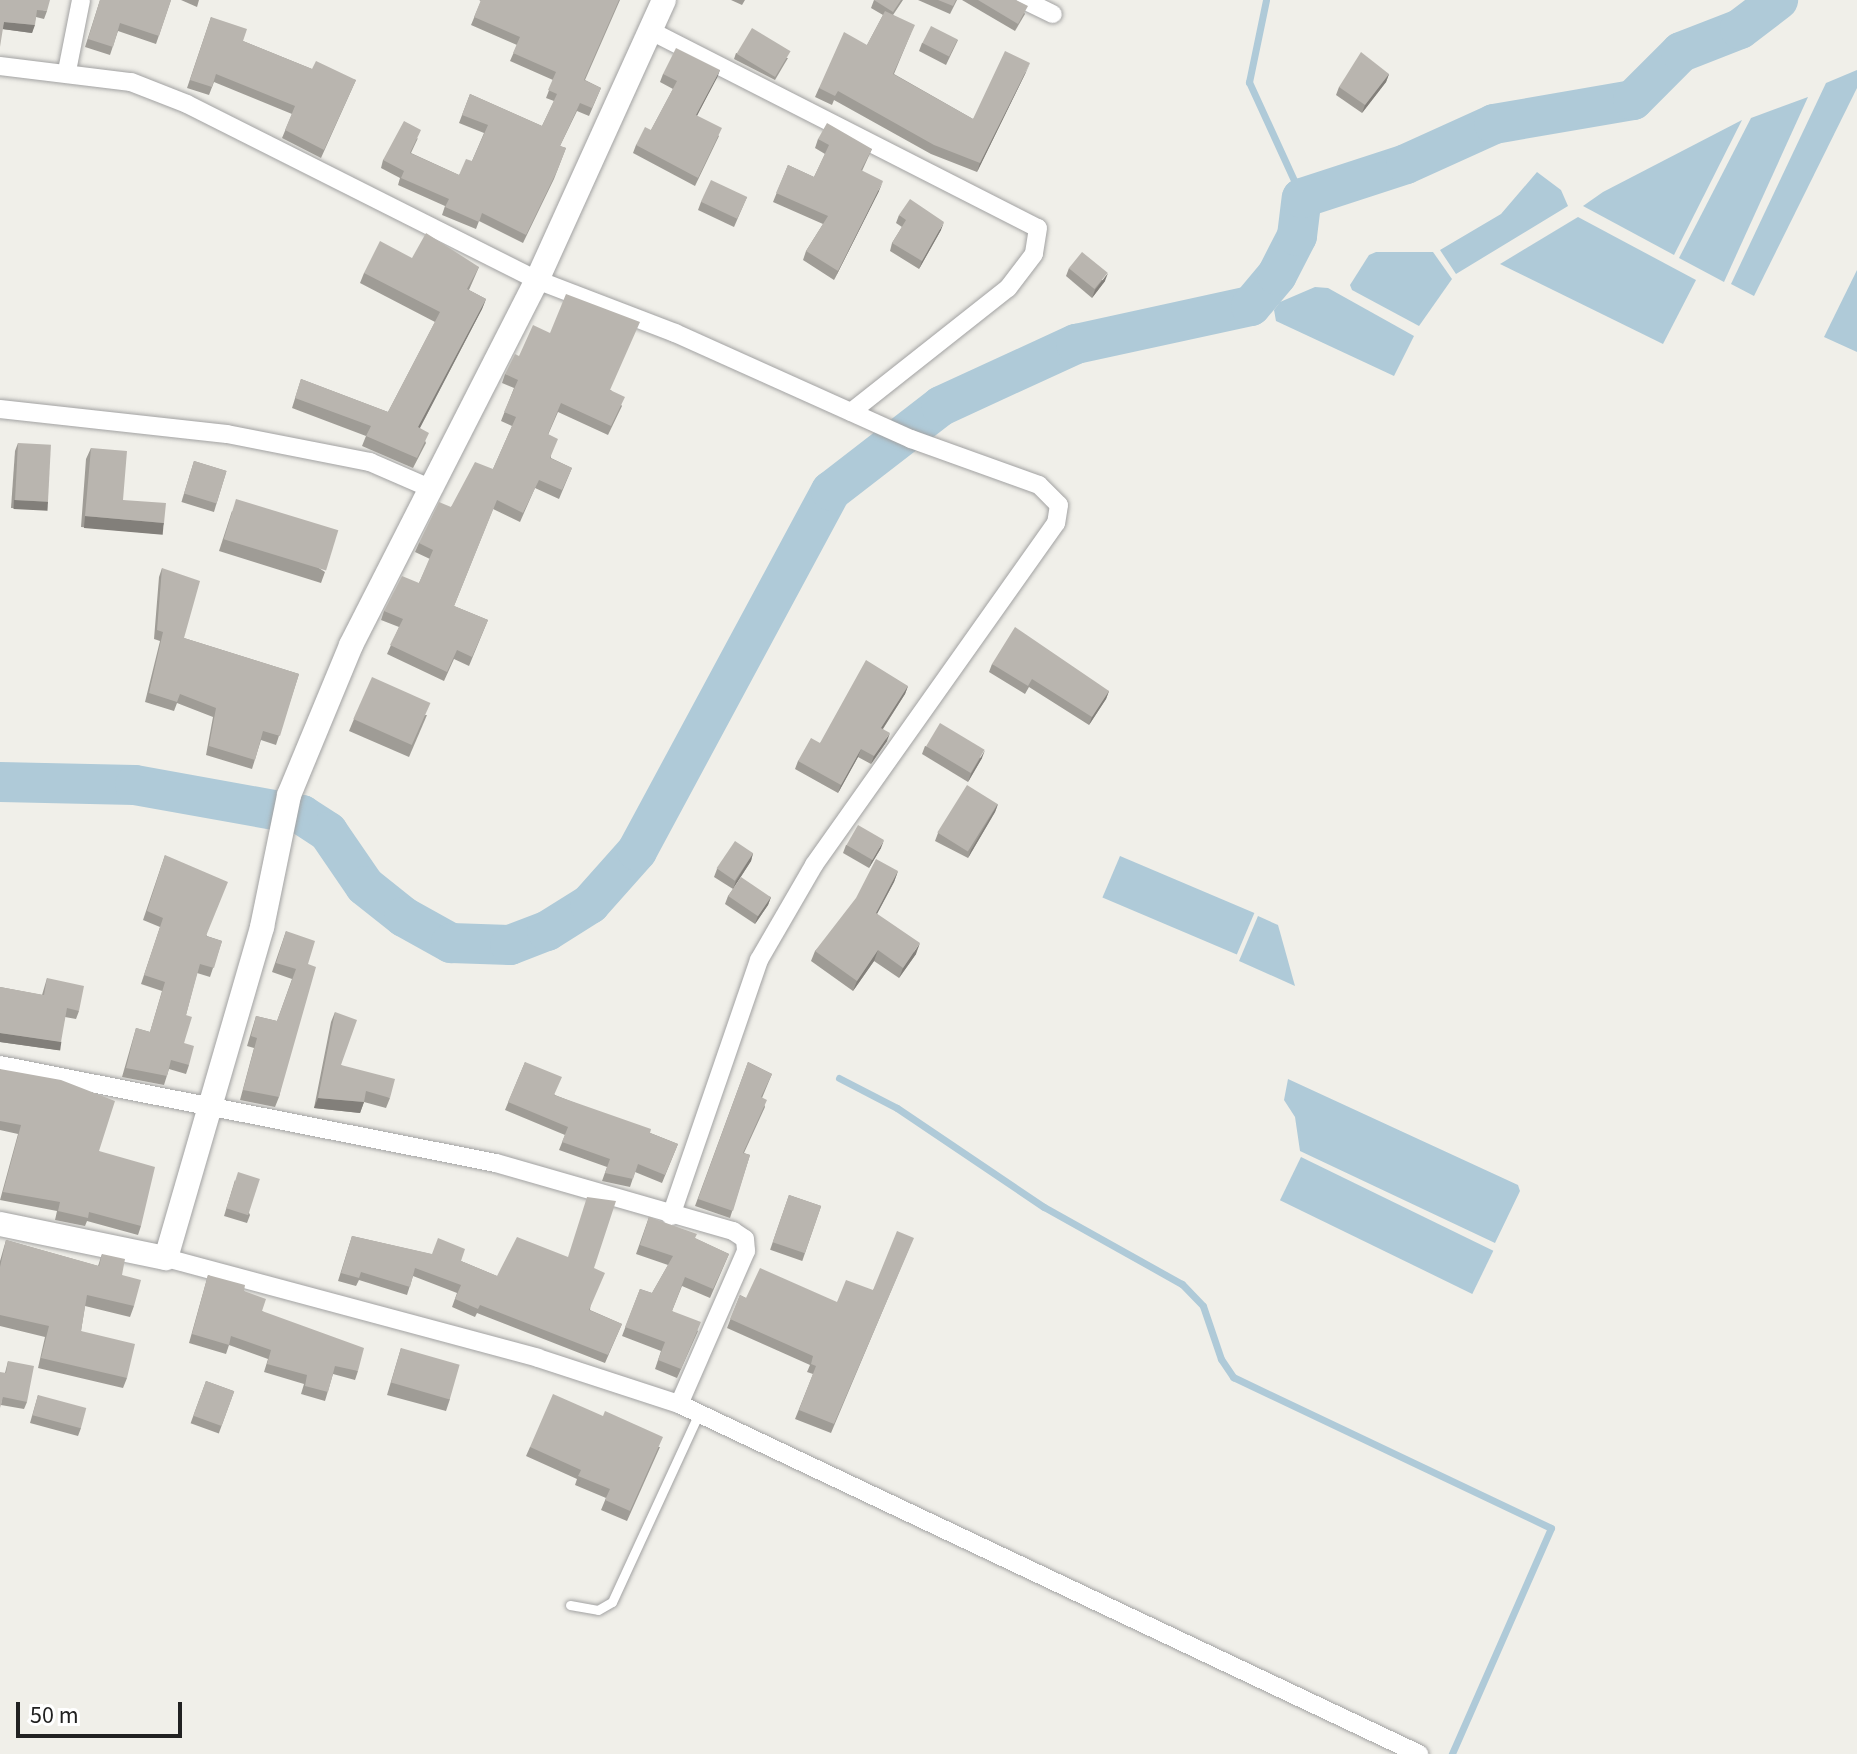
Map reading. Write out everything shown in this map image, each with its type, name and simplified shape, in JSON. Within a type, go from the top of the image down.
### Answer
[{"type":"street","points":[[67,71],[81,0]]},
{"type":"street","points":[[166,1258],[211,1110],[282,842],[289,795],[351,645],[537,280],[664,0]]},
{"type":"street","points":[[1024,0],[1053,14]]},
{"type":"street","points":[[649,30],[1038,228],[1034,254],[1008,288],[857,415]]},
{"type":"street","points":[[0,66],[67,71],[131,82],[187,104],[537,280],[675,333],[911,439],[1039,485],[1059,505],[1056,523],[814,865],[759,960],[671,1216]]},
{"type":"street","points":[[0,409],[227,434],[370,462],[432,489]]},
{"type":"street","points":[[0,1065],[211,1110],[496,1163],[671,1216],[733,1231],[747,1245],[679,1404]]},
{"type":"street","points":[[0,1224],[166,1258],[538,1358],[679,1404],[1419,1754]]},
{"type":"lane","points":[[570,1605],[598,1610],[612,1602],[699,1413]]},
{"type":"water","points":[[1857,70],[1857,88],[1754,296],[1731,284],[1826,83]]},
{"type":"water","points":[[1808,97],[1724,282],[1679,258],[1751,118]]},
{"type":"water","points":[[1742,120],[1674,255],[1583,206],[1603,192]]},
{"type":"water","points":[[1537,172],[1561,190],[1568,206],[1456,274],[1440,250],[1501,214]]},
{"type":"water","points":[[1578,217],[1696,280],[1663,344],[1500,264]]},
{"type":"water","points":[[1376,252],[1433,252],[1452,279],[1419,326],[1352,290],[1350,285],[1369,255]]},
{"type":"water","points":[[1857,270],[1857,352],[1824,337]]},
{"type":"water","points":[[1315,287],[1328,288],[1414,336],[1394,376],[1276,321],[1274,310],[1280,302]]},
{"type":"water","points":[[1120,856],[1254,913],[1237,954],[1102,897]]},
{"type":"water","points":[[1258,916],[1278,925],[1295,986],[1239,961]]},
{"type":"water","points":[[1288,1079],[1518,1185],[1520,1191],[1495,1243],[1300,1151],[1295,1117],[1284,1100]]},
{"type":"water","points":[[1301,1157],[1493,1251],[1472,1294],[1280,1200]]},
{"type":"building","points":[[0,0],[50,0],[47,11],[37,10],[35,25],[4,22],[0,47]]},
{"type":"building","points":[[100,0],[171,0],[159,36],[120,23],[113,47],[88,39]]},
{"type":"building","points":[[481,0],[619,0],[584,80],[601,88],[592,108],[580,103],[560,146],[566,148],[557,171],[526,235],[482,213],[479,222],[445,207],[449,199],[401,178],[404,171],[383,160],[404,121],[421,130],[410,153],[459,175],[466,159],[472,161],[488,125],[462,115],[470,94],[542,126],[557,94],[548,90],[556,72],[513,53],[520,37],[474,17]]},
{"type":"building","points":[[874,0],[901,0],[893,12]]},
{"type":"building","points":[[938,0],[956,0],[953,6]]},
{"type":"building","points":[[978,0],[1016,0],[1028,6],[1018,24]]},
{"type":"building","points":[[885,11],[915,25],[893,74],[973,119],[1005,51],[1030,63],[980,163],[934,145],[838,91],[835,96],[819,88],[844,32],[867,45]]},
{"type":"building","points":[[211,17],[247,29],[243,41],[312,69],[316,61],[356,80],[324,150],[285,130],[295,106],[216,74],[212,87],[190,80]]},
{"type":"building","points":[[931,26],[958,40],[949,57],[922,43]]},
{"type":"building","points":[[752,28],[791,51],[775,77],[737,54]]},
{"type":"building","points":[[676,48],[720,70],[696,115],[722,128],[698,178],[636,145],[645,127],[651,130],[677,81],[663,74]]},
{"type":"building","points":[[1361,52],[1389,74],[1365,105],[1339,87]]},
{"type":"building","points":[[827,123],[872,149],[861,170],[883,181],[838,271],[806,251],[828,216],[776,193],[788,165],[814,177],[829,145],[818,139]]},
{"type":"building","points":[[711,180],[747,197],[737,219],[701,202]]},
{"type":"building","points":[[910,199],[944,222],[922,261],[892,243],[906,220],[899,215]]},
{"type":"building","points":[[426,233],[479,267],[467,289],[486,299],[418,427],[429,433],[417,458],[366,436],[371,426],[295,398],[301,379],[388,412],[440,312],[364,273],[380,241],[412,258]]},
{"type":"building","points":[[1082,252],[1108,273],[1094,289],[1069,268]]},
{"type":"building","points":[[566,294],[640,322],[610,390],[625,397],[611,426],[561,403],[548,434],[558,439],[550,458],[572,468],[562,490],[539,480],[523,513],[497,500],[454,606],[488,620],[472,657],[457,650],[447,672],[390,645],[403,619],[384,611],[402,576],[419,583],[433,550],[419,543],[439,502],[451,507],[475,462],[493,469],[516,417],[504,412],[518,380],[505,374],[515,354],[519,356],[533,325],[550,333]]},
{"type":"building","points":[[18,443],[51,445],[48,502],[15,500]]},
{"type":"building","points":[[91,448],[127,451],[123,500],[166,503],[164,523],[85,516]]},
{"type":"building","points":[[194,461],[227,471],[217,503],[184,494]]},
{"type":"building","points":[[236,499],[338,530],[326,570],[224,539]]},
{"type":"building","points":[[162,568],[200,581],[184,638],[299,674],[280,736],[263,731],[255,760],[209,746],[216,708],[180,694],[177,702],[149,693],[163,632],[157,630]]},
{"type":"building","points":[[1015,627],[1109,691],[1092,717],[1032,679],[1028,686],[992,664]]},
{"type":"building","points":[[866,660],[908,686],[881,728],[890,733],[874,756],[861,749],[841,785],[798,761],[811,738],[820,743]]},
{"type":"building","points":[[372,677],[430,703],[412,745],[353,719]]},
{"type":"building","points":[[940,723],[985,750],[971,773],[926,746]]},
{"type":"building","points":[[967,785],[998,804],[968,852],[937,832]]},
{"type":"building","points":[[858,825],[884,840],[872,860],[846,845]]},
{"type":"building","points":[[735,841],[753,853],[735,881],[717,868]]},
{"type":"building","points":[[165,855],[228,882],[206,936],[222,941],[214,968],[200,964],[186,1015],[192,1017],[184,1043],[194,1046],[189,1065],[171,1060],[167,1076],[126,1068],[136,1028],[150,1032],[165,982],[144,975],[163,918],[147,911]]},
{"type":"building","points":[[876,859],[898,871],[876,913],[920,943],[903,968],[878,950],[857,981],[815,951],[856,898]]},
{"type":"building","points":[[741,877],[771,897],[758,916],[728,896]]},
{"type":"building","points":[[286,931],[315,941],[308,964],[316,967],[279,1097],[243,1090],[257,1038],[251,1036],[256,1016],[277,1021],[296,969],[276,963]]},
{"type":"building","points":[[47,978],[84,986],[79,1011],[67,1008],[61,1042],[0,1033],[0,987],[44,995]]},
{"type":"building","points":[[335,1012],[357,1020],[341,1065],[395,1079],[390,1098],[366,1091],[364,1102],[318,1098]]},
{"type":"building","points":[[525,1062],[562,1077],[554,1095],[651,1129],[650,1133],[678,1144],[665,1175],[638,1164],[633,1179],[605,1173],[610,1159],[562,1142],[568,1127],[508,1102]]},
{"type":"building","points":[[748,1062],[772,1074],[761,1097],[767,1100],[743,1153],[750,1155],[733,1211],[698,1199]]},
{"type":"building","points":[[0,1069],[61,1080],[115,1101],[99,1151],[155,1167],[141,1226],[89,1212],[88,1218],[58,1211],[60,1202],[3,1192],[21,1125],[0,1121]]},
{"type":"building","points":[[238,1172],[260,1179],[248,1215],[226,1208]]},
{"type":"building","points":[[789,1195],[821,1206],[805,1253],[773,1242]]},
{"type":"building","points":[[587,1197],[616,1201],[594,1268],[605,1273],[589,1310],[622,1324],[608,1355],[480,1305],[478,1309],[455,1299],[461,1285],[415,1268],[410,1287],[361,1272],[359,1278],[341,1273],[352,1236],[432,1254],[438,1238],[465,1249],[461,1261],[497,1276],[517,1237],[568,1257]]},
{"type":"building","points":[[649,1217],[697,1234],[695,1238],[729,1254],[713,1289],[685,1277],[672,1311],[701,1322],[681,1369],[658,1360],[665,1342],[625,1327],[640,1289],[652,1293],[673,1256],[640,1245]]},
{"type":"building","points":[[897,1231],[914,1238],[834,1424],[799,1410],[816,1366],[811,1364],[813,1356],[730,1319],[740,1295],[746,1298],[760,1268],[837,1302],[846,1280],[873,1290]]},
{"type":"building","points":[[6,1240],[99,1266],[102,1254],[125,1259],[122,1275],[141,1280],[134,1306],[87,1295],[81,1331],[135,1344],[127,1378],[41,1358],[49,1326],[0,1315],[0,1267]]},
{"type":"building","points":[[208,1275],[245,1285],[244,1291],[266,1299],[262,1311],[364,1348],[358,1371],[335,1366],[328,1392],[305,1386],[307,1375],[267,1364],[271,1350],[231,1336],[229,1345],[192,1334]]},
{"type":"building","points":[[401,1348],[460,1365],[450,1399],[391,1383]]},
{"type":"building","points":[[8,1361],[34,1366],[27,1402],[3,1397],[0,1408],[0,1372],[6,1373]]},
{"type":"building","points":[[206,1381],[234,1391],[222,1426],[193,1416]]},
{"type":"building","points":[[553,1394],[603,1416],[605,1411],[663,1437],[630,1511],[605,1500],[610,1489],[578,1476],[581,1470],[530,1447]]},
{"type":"building","points":[[38,1395],[86,1408],[81,1428],[33,1415]]},
{"type":"waterway","points":[[1266,0],[1249,82],[1302,198]]},
{"type":"waterway","points":[[0,782],[135,785],[302,815],[328,832],[365,886],[404,917],[451,943],[510,945],[547,931],[590,904],[637,851],[831,491],[941,406],[1076,344],[1251,306],[1277,275],[1297,236],[1302,198],[1406,164],[1494,124],[1633,100],[1681,52],[1740,29],[1778,0]]},
{"type":"waterway","points":[[839,1078],[897,1108],[1044,1207],[1182,1284],[1203,1306],[1221,1359],[1233,1377],[1551,1528],[1452,1754]]}]
